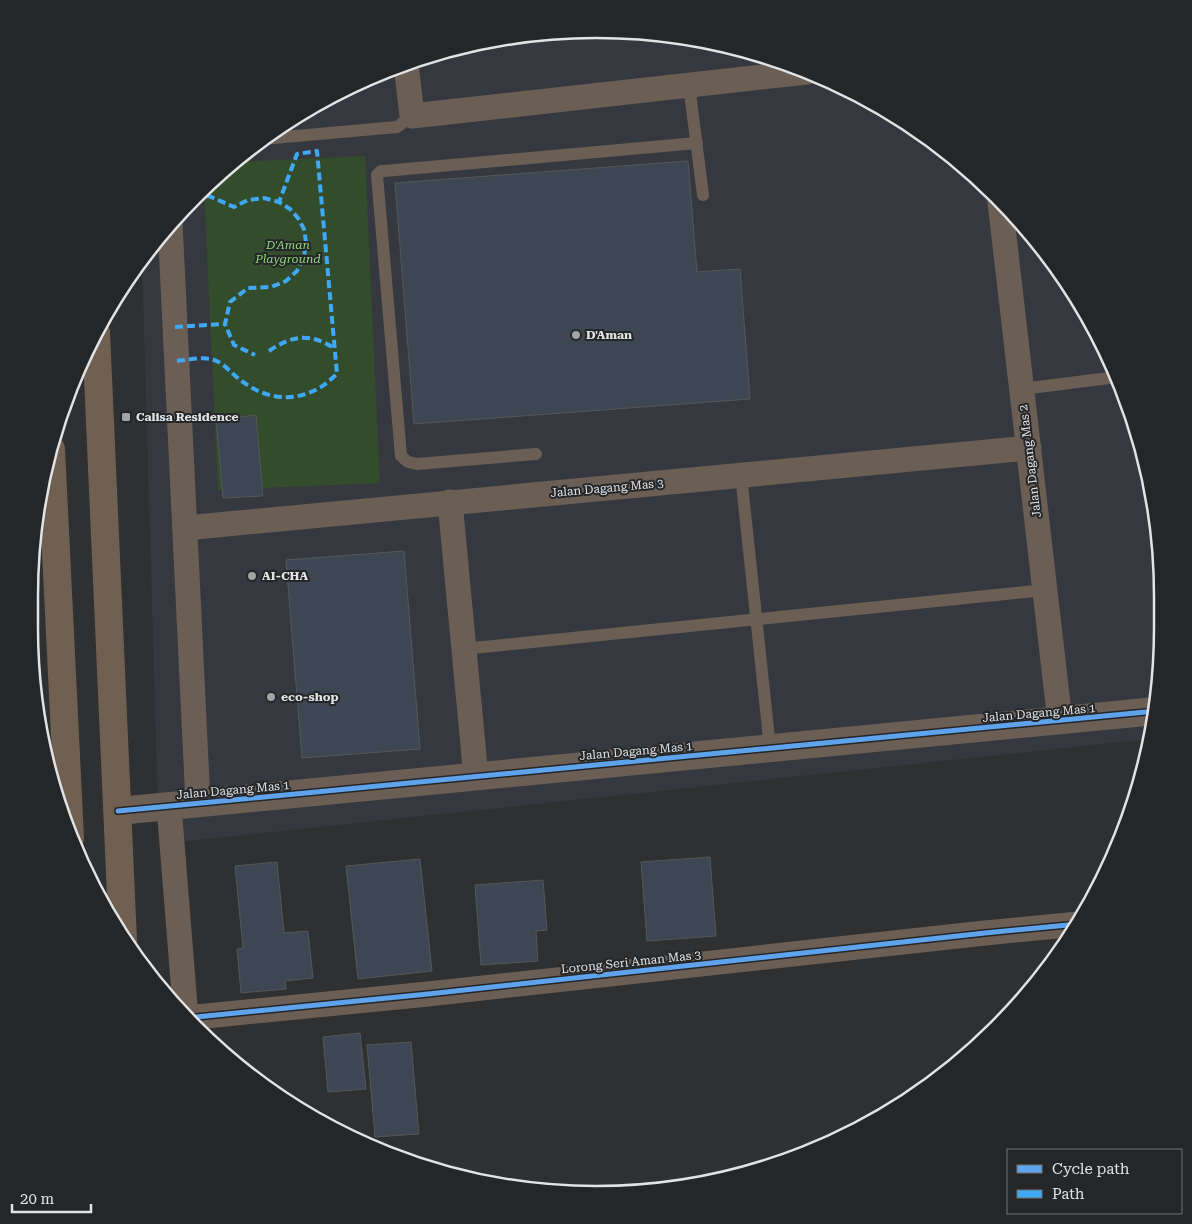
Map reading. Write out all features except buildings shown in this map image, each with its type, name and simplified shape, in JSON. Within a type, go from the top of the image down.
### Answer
[{"type":"main road","points":[[97,346],[123,924]]},
{"type":"main road","points":[[52,471],[69,813]]},
{"type":"street","points":[[407,71],[412,116],[793,73]]},
{"type":"street","name":"Jalan Dagang Mas 2","points":[[1001,212],[1060,721]]},
{"type":"street","points":[[171,235],[198,803]]},
{"type":"street","name":"Jalan Dagang Mas 3","points":[[185,528],[1029,448]]},
{"type":"street","points":[[450,502],[476,777]]},
{"type":"street","name":"Jalan Dagang Mas 1","points":[[118,811],[1148,713]]},
{"type":"street","points":[[169,806],[185,1006]]},
{"type":"street","name":"Lorong Seri Aman Mas 3","points":[[195,1017],[438,993],[1068,925]]},
{"type":"lane","points":[[688,84],[703,195]]},
{"type":"lane","points":[[278,138],[397,127],[412,116]]},
{"type":"lane","points":[[536,454],[417,464],[408,462],[401,456],[378,175],[381,171],[697,143]]},
{"type":"lane","points":[[1022,389],[1110,378]]},
{"type":"lane","points":[[741,475],[770,748]]},
{"type":"lane","points":[[464,649],[1045,590]]},
{"type":"shaded area","points":[[559,39],[633,39],[705,48],[741,57],[776,67],[843,95],[875,112],[936,153],[991,201],[1016,228],[1039,256],[1080,317],[1112,382],[1125,416],[1144,487],[1150,523],[1154,596],[1153,665],[1150,701],[1143,740],[159,844],[142,271],[176,228],[228,176],[256,153],[317,112],[382,80],[416,67],[487,48],[523,42]]},
{"type":"green space","name":"D'Aman Playground","points":[[365,156],[380,483],[218,490],[204,198],[246,161]]},
{"type":"marked path","points":[[177,361],[203,358],[215,360],[258,391],[278,397],[298,396],[309,393],[324,385],[337,374],[317,151],[297,154],[279,202]]},
{"type":"marked path","points":[[206,196],[234,207],[248,200],[264,198],[279,202],[290,209],[304,229],[306,242],[304,257],[297,271],[286,281],[271,287],[248,288],[230,302],[225,324],[234,345],[255,355]]},
{"type":"marked path","points":[[175,327],[225,324]]},
{"type":"marked path","points":[[269,351],[285,342],[301,338],[317,340],[334,348]]},
{"type":"cycle path","points":[[118,811],[1148,712]]},
{"type":"cycle path","points":[[195,1017],[1068,925]]},
{"type":"place","name":"D'Aman","points":[[576,335]]},
{"type":"place","name":"Calisa Residence","points":[[126,417]]},
{"type":"place","name":"AI-CHA","points":[[252,576]]},
{"type":"place","name":"eco-shop","points":[[271,697]]}]
